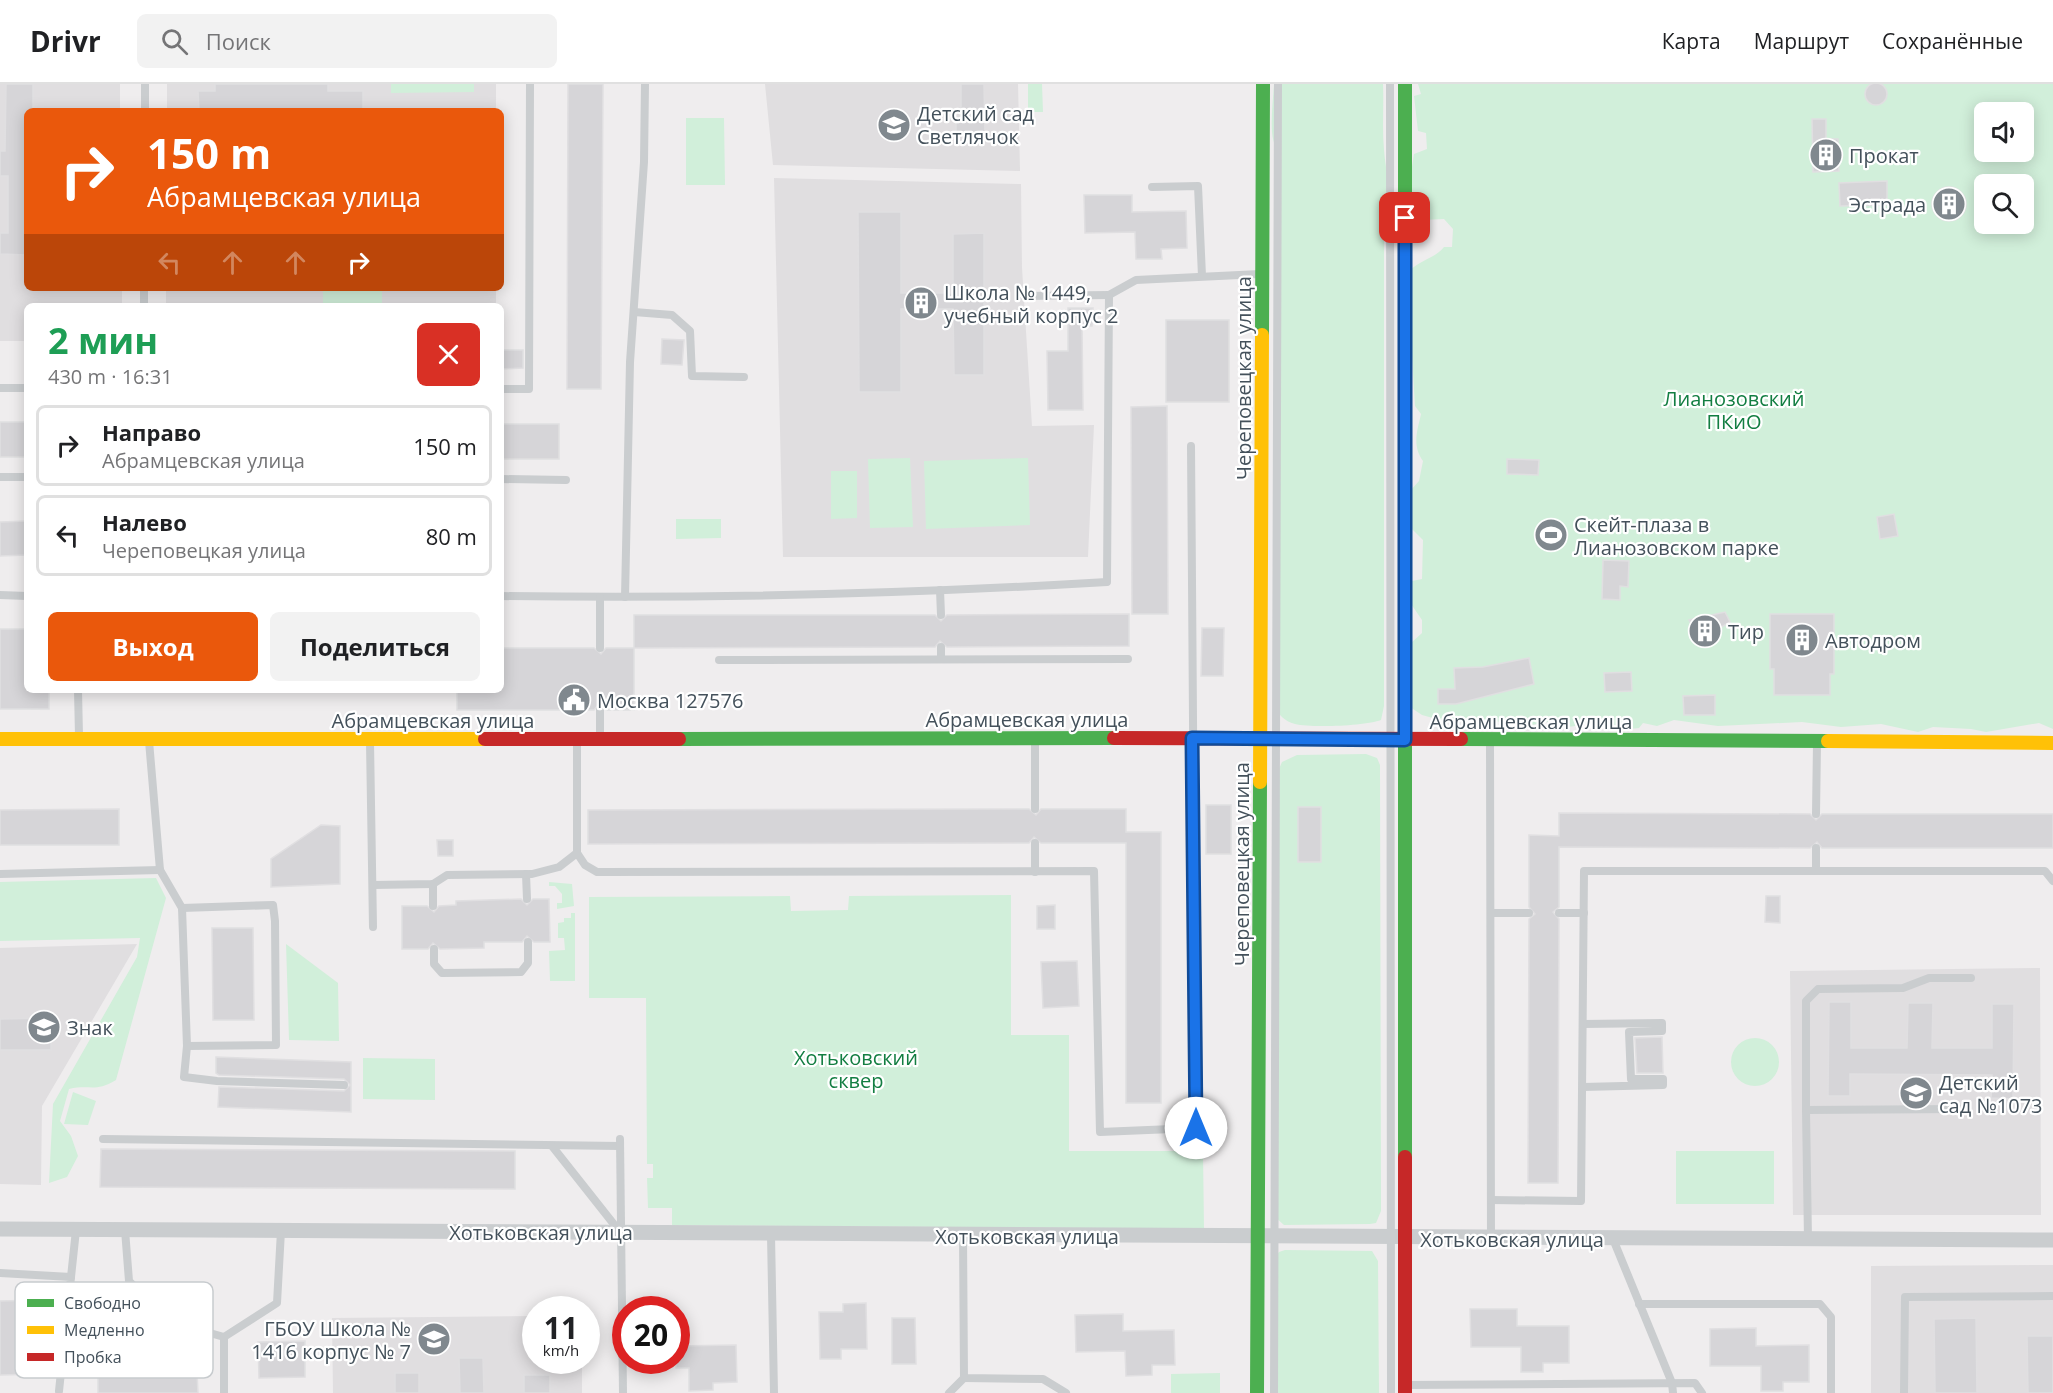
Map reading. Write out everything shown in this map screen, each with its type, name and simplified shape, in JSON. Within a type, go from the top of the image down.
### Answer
[{"type":"main road","name":"Череповецкая улица","points":[[1257,1393],[1266,1238],[1261,738],[1263,84]]},
{"type":"main road","points":[[1405,84],[1398,739],[1399,1238],[1405,1389]]},
{"type":"main road","name":"Абрамцевская улица","points":[[0,739],[1277,738],[2053,743]]},
{"type":"street","name":"Хотьковская улица","points":[[0,1229],[1266,1238],[2053,1240]]},
{"type":"lane","points":[[145,84],[145,108]]},
{"type":"lane","points":[[504,389],[529,389],[530,84]]},
{"type":"lane","points":[[626,597],[634,312],[644,162],[645,84]]},
{"type":"lane","name":"Череповецкая улица","points":[[1274,1393],[1266,1238],[1277,738],[1278,84]]},
{"type":"lane","points":[[1390,84],[1398,739]]},
{"type":"lane","points":[[1152,187],[1198,186],[1202,276]]},
{"type":"lane","points":[[1024,296],[1109,295],[1136,280],[1263,274]]},
{"type":"lane","points":[[504,596],[600,598],[940,590],[1107,582],[1109,295]]},
{"type":"lane","points":[[634,312],[672,315],[690,331],[692,376],[744,377]]},
{"type":"lane","points":[[0,387],[24,388]]},
{"type":"lane","points":[[577,739],[577,853],[585,865],[597,872],[1094,871],[1100,1132],[1196,1128],[1191,446]]},
{"type":"lane","points":[[0,477],[24,477]]},
{"type":"lane","points":[[504,479],[566,480]]},
{"type":"lane","points":[[940,590],[941,615]]},
{"type":"lane","points":[[0,595],[24,596]]},
{"type":"lane","points":[[600,598],[600,648]]},
{"type":"lane","points":[[941,647],[941,659]]},
{"type":"lane","points":[[720,660],[1128,659]]},
{"type":"lane","points":[[78,693],[79,739]]},
{"type":"lane","points":[[600,710],[600,739]]},
{"type":"lane","points":[[1035,738],[1035,809]]},
{"type":"lane","points":[[148,739],[160,870],[182,908],[187,1046],[184,1077],[217,1081],[344,1085]]},
{"type":"lane","points":[[370,739],[373,927]]},
{"type":"lane","points":[[1490,739],[1491,1239]]},
{"type":"lane","points":[[1816,814],[1817,741]]},
{"type":"lane","points":[[1035,843],[1035,872]]},
{"type":"lane","points":[[1816,848],[1816,871]]},
{"type":"lane","points":[[373,885],[433,884],[447,875],[526,874],[558,867],[577,853]]},
{"type":"lane","points":[[0,874],[160,870]]},
{"type":"lane","points":[[1491,1200],[1581,1201],[1584,871],[2045,871],[2053,881]]},
{"type":"lane","points":[[526,874],[527,899]]},
{"type":"lane","points":[[433,884],[433,906]]},
{"type":"lane","points":[[182,908],[273,905],[275,921],[276,1045],[187,1046]]},
{"type":"lane","points":[[1491,913],[1529,913]]},
{"type":"lane","points":[[1559,913],[1584,913]]},
{"type":"lane","points":[[434,949],[434,964],[442,973],[520,972],[528,963],[528,942]]},
{"type":"lane","points":[[1808,1240],[1806,1001],[1818,989],[1903,988],[1929,978],[1971,978]]},
{"type":"lane","points":[[1583,1024],[1662,1023],[1662,1031],[1629,1032],[1631,1079],[1663,1078],[1663,1085],[1583,1087]]},
{"type":"lane","points":[[1806,1110],[1960,1109]]},
{"type":"lane","points":[[103,1139],[552,1146],[620,1143],[623,1393]]},
{"type":"lane","points":[[552,1146],[621,1233]]},
{"type":"lane","points":[[70,1282],[76,1230]]},
{"type":"lane","points":[[125,1230],[130,1282]]},
{"type":"lane","points":[[213,1334],[224,1337],[277,1304],[281,1231]]},
{"type":"lane","points":[[771,1235],[774,1393]]},
{"type":"lane","points":[[949,1393],[964,1378],[963,1236]]},
{"type":"lane","points":[[1391,1393],[1399,1238]]},
{"type":"lane","points":[[1613,1239],[1672,1383],[1673,1393]]},
{"type":"lane","points":[[0,1273],[71,1277]]},
{"type":"lane","points":[[1904,1393],[1905,1297],[2053,1296]]},
{"type":"lane","points":[[1639,1304],[1820,1304],[1831,1317],[1831,1393]]},
{"type":"lane","points":[[224,1337],[224,1393]]},
{"type":"lane","points":[[59,1391],[60,1378]]},
{"type":"lane","points":[[964,1378],[1042,1379],[1066,1393]]},
{"type":"lane","points":[[1405,1389],[1695,1383],[1702,1393]]},
{"type":"shaded area","points":[[0,84],[120,84],[120,108],[24,108],[24,291],[122,291],[122,303],[24,303],[24,341],[0,341]]},
{"type":"shaded area","points":[[167,84],[496,84],[496,108],[167,108]]},
{"type":"shaded area","name":"Детский сад Светлячок","points":[[765,84],[1018,84],[1020,171],[773,165]]},
{"type":"shaded area","points":[[774,178],[1021,184],[1022,268],[1032,426],[1094,425],[1088,557],[783,557]]},
{"type":"shaded area","points":[[166,291],[496,291],[496,303],[166,303]]},
{"type":"shaded area","name":"Знак","points":[[137,944],[42,1106],[41,1185],[0,1184],[0,948]]},
{"type":"shaded area","name":"Детский сад №1073","points":[[2040,968],[2041,1215],[1793,1215],[1790,971]]},
{"type":"shaded area","points":[[2053,1265],[2053,1393],[1871,1393],[1871,1266]]},
{"type":"shaded area","name":"ГБОУ Школа № 1416 корпус № 7","points":[[522,1316],[522,1374],[582,1374],[582,1393],[333,1393],[332,1318]]},
{"type":"green space","points":[[391,84],[474,84],[474,92],[391,93]]},
{"type":"green space","points":[[1028,84],[1042,84],[1043,112],[1028,112]]},
{"type":"green space","points":[[1274,84],[1383,84],[1383,142],[1390,200],[1388,220],[1384,229],[1384,706],[1381,720],[1363,724],[1325,726],[1295,724],[1282,717],[1274,706],[1279,189],[1274,177],[1278,170],[1279,159],[1272,132]]},
{"type":"green space","name":"Лианозовский ПКиО","points":[[1418,84],[2053,84],[2053,729],[2039,723],[1986,732],[1933,727],[1918,732],[1881,724],[1841,727],[1802,722],[1718,726],[1674,720],[1657,726],[1643,723],[1639,728],[1629,729],[1616,726],[1603,719],[1570,727],[1558,725],[1552,721],[1526,726],[1475,718],[1440,720],[1422,715],[1410,707],[1411,643],[1422,633],[1422,620],[1409,601],[1412,581],[1422,579],[1423,540],[1411,528],[1410,491],[1419,481],[1423,461],[1416,444],[1421,414],[1415,406],[1407,273],[1444,247],[1452,247],[1453,229],[1444,219],[1422,220],[1405,211],[1414,154],[1427,149],[1426,133],[1418,131],[1414,96],[1421,94]]},
{"type":"green space","points":[[686,118],[724,118],[725,185],[686,185]]},
{"type":"green space","points":[[323,291],[382,291],[382,303],[323,303]]},
{"type":"green space","points":[[910,458],[913,527],[870,528],[868,459]]},
{"type":"green space","points":[[1028,458],[1030,525],[926,529],[924,461]]},
{"type":"green space","points":[[831,471],[857,471],[857,518],[831,519]]},
{"type":"green space","points":[[676,519],[721,519],[721,538],[676,539]]},
{"type":"green space","points":[[1366,754],[1377,758],[1380,765],[1381,1211],[1376,1223],[1370,1224],[1284,1225],[1273,1215],[1275,778],[1282,762],[1297,755]]},
{"type":"green space","points":[[156,878],[166,898],[116,1080],[97,1087],[69,1089],[60,1121],[71,1136],[78,1156],[67,1177],[49,1183],[53,1104],[137,957],[140,938],[0,941],[0,882]]},
{"type":"green space","points":[[549,882],[572,884],[574,906],[557,909],[557,903],[562,903],[562,894],[555,886],[549,886]]},
{"type":"green space","name":"Хотьковский сквер","points":[[1011,895],[1011,1035],[1069,1035],[1069,1151],[1203,1151],[1204,1229],[672,1225],[672,1208],[648,1208],[647,1178],[653,1178],[653,1164],[647,1164],[646,998],[589,998],[589,897],[790,896],[791,911],[848,910],[849,896]]},
{"type":"green space","points":[[571,913],[575,913],[575,981],[550,981],[549,951],[565,950],[564,938],[558,938],[558,923],[564,922],[564,918],[571,918]]},
{"type":"green space","points":[[286,944],[338,983],[339,1041],[289,1040]]},
{"type":"green space","points":[[1755,1038],[1772,1045],[1779,1062],[1772,1079],[1755,1086],[1738,1079],[1731,1062],[1738,1045]]},
{"type":"green space","points":[[363,1058],[435,1059],[435,1100],[363,1099]]},
{"type":"green space","points":[[73,1092],[96,1101],[88,1125],[64,1124]]},
{"type":"green space","points":[[1676,1151],[1774,1151],[1774,1204],[1676,1204]]},
{"type":"green space","points":[[1285,1250],[1372,1251],[1378,1261],[1379,1393],[1275,1393],[1275,1258],[1279,1252]]},
{"type":"green space","points":[[1220,1373],[1220,1393],[1171,1393],[1171,1374]]},
{"type":"building","points":[[1876,83],[1884,86],[1887,94],[1884,102],[1876,105],[1868,102],[1865,94],[1868,86]]},
{"type":"building","points":[[6,84],[33,84],[33,108],[24,108],[24,255],[0,254],[0,233],[8,233],[8,176],[0,176],[0,151],[5,151]]},
{"type":"building","points":[[215,84],[328,84],[328,91],[363,91],[363,108],[199,108],[198,91],[215,91]]},
{"type":"building","points":[[568,84],[603,84],[601,389],[567,389]]},
{"type":"building","points":[[961,84],[984,84],[985,134],[956,134],[956,117],[961,116]]},
{"type":"building","name":"Прокат","points":[[1812,119],[1826,119],[1826,139],[1838,139],[1839,171],[1813,172]]},
{"type":"building","points":[[1887,181],[1887,205],[1840,206],[1839,183]]},
{"type":"building","name":"Эстрада","points":[[1949,187],[1961,192],[1966,204],[1961,216],[1949,221],[1937,216],[1932,204],[1937,192]]},
{"type":"building","points":[[1084,195],[1132,195],[1132,212],[1186,211],[1187,248],[1161,249],[1162,259],[1136,259],[1135,232],[1085,233]]},
{"type":"building","name":"Школа № 1449, учебный корпус 2","points":[[858,212],[901,212],[901,293],[953,293],[953,234],[984,233],[984,375],[954,375],[953,309],[901,309],[901,392],[859,392]]},
{"type":"building","points":[[1068,308],[1093,308],[1092,326],[1082,326],[1083,410],[1048,410],[1047,351],[1068,351]]},
{"type":"building","points":[[1166,320],[1229,320],[1229,402],[1166,402]]},
{"type":"building","points":[[662,339],[684,340],[682,365],[661,364]]},
{"type":"building","points":[[504,350],[523,350],[523,368],[504,369]]},
{"type":"building","points":[[1167,406],[1168,614],[1132,614],[1131,407]]},
{"type":"building","points":[[0,422],[24,422],[24,457],[0,457]]},
{"type":"building","points":[[504,424],[559,424],[559,459],[504,459]]},
{"type":"building","points":[[1507,459],[1539,460],[1538,475],[1507,474]]},
{"type":"building","points":[[1894,514],[1898,536],[1880,539],[1877,517]]},
{"type":"building","points":[[24,521],[24,555],[0,556],[0,522]]},
{"type":"building","points":[[1603,560],[1629,561],[1628,587],[1620,586],[1620,600],[1602,599]]},
{"type":"building","name":"Тир","points":[[1725,612],[1730,622],[1700,640],[1689,620]]},
{"type":"building","points":[[1129,614],[1129,646],[947,647],[940,641],[935,647],[634,648],[634,615],[935,615],[941,621],[947,615]]},
{"type":"building","name":"Автодром","points":[[1770,614],[1834,614],[1834,674],[1830,674],[1830,695],[1774,695],[1774,669],[1770,669]]},
{"type":"building","points":[[1202,628],[1224,628],[1223,676],[1201,676]]},
{"type":"building","points":[[0,629],[24,629],[24,693],[49,693],[49,709],[0,709]]},
{"type":"building","points":[[504,648],[594,648],[601,654],[606,648],[634,648],[634,710],[606,710],[599,704],[594,710],[457,710],[457,693],[504,693]]},
{"type":"building","points":[[1529,658],[1534,684],[1456,704],[1438,704],[1438,689],[1455,689],[1454,668],[1483,667]]},
{"type":"building","points":[[1631,672],[1632,691],[1605,692],[1604,673]]},
{"type":"building","points":[[1715,695],[1715,715],[1684,715],[1683,696]]},
{"type":"building","points":[[1206,805],[1231,805],[1231,854],[1206,854]]},
{"type":"building","points":[[1298,807],[1321,807],[1321,862],[1298,862]]},
{"type":"building","points":[[119,809],[119,845],[0,845],[0,810]]},
{"type":"building","points":[[1029,809],[1036,815],[1041,809],[1126,809],[1126,832],[1161,832],[1161,1103],[1126,1103],[1126,843],[1041,843],[1034,837],[1029,843],[588,844],[588,810]]},
{"type":"building","points":[[1559,813],[1810,814],[1816,820],[1822,814],[2053,814],[2053,848],[1822,848],[1817,842],[1810,848],[1559,847],[1559,907],[1553,912],[1559,919],[1558,1183],[1528,1183],[1529,919],[1535,914],[1529,907],[1529,835],[1559,836]]},
{"type":"building","points":[[321,825],[340,826],[340,884],[271,887],[271,859]]},
{"type":"building","points":[[437,840],[453,840],[453,856],[438,856]]},
{"type":"building","points":[[1766,896],[1780,896],[1780,923],[1765,922]]},
{"type":"building","points":[[521,899],[527,905],[533,899],[549,899],[550,942],[534,942],[527,936],[522,942],[484,942],[484,948],[440,949],[433,943],[428,949],[402,949],[402,906],[427,906],[434,912],[439,906],[456,905],[456,901]]},
{"type":"building","points":[[1055,905],[1055,929],[1037,929],[1037,906]]},
{"type":"building","points":[[212,928],[253,928],[254,1020],[213,1020]]},
{"type":"building","points":[[1077,961],[1079,1006],[1043,1008],[1041,962]]},
{"type":"building","points":[[1829,1002],[1851,1002],[1851,1048],[1907,1048],[1908,1003],[1933,1003],[1932,1048],[1992,1048],[1992,1004],[2014,1004],[2013,1099],[1991,1098],[1992,1075],[1850,1074],[1850,1096],[1828,1096]]},
{"type":"building","points":[[51,1018],[51,1050],[0,1050],[0,1019]]},
{"type":"building","points":[[1662,1037],[1663,1073],[1637,1073],[1635,1038]]},
{"type":"building","points":[[216,1057],[351,1062],[351,1112],[218,1107],[219,1087],[344,1091],[350,1085],[344,1079],[219,1075],[216,1073]]},
{"type":"building","points":[[101,1149],[515,1151],[515,1189],[100,1187]]},
{"type":"building","points":[[0,1301],[15,1301],[15,1375],[0,1375]]},
{"type":"building","points":[[866,1303],[867,1349],[841,1349],[841,1359],[820,1359],[819,1312],[843,1312],[843,1304]]},
{"type":"building","points":[[1470,1309],[1517,1309],[1517,1326],[1569,1326],[1569,1363],[1543,1363],[1543,1372],[1521,1372],[1521,1347],[1471,1347]]},
{"type":"building","points":[[1123,1314],[1123,1331],[1174,1330],[1175,1365],[1152,1365],[1152,1375],[1126,1376],[1125,1351],[1076,1352],[1075,1315]]},
{"type":"building","points":[[892,1318],[915,1318],[916,1364],[892,1364]]},
{"type":"building","points":[[1976,1318],[1977,1393],[1935,1393],[1934,1319]]},
{"type":"building","points":[[1756,1328],[1756,1346],[1809,1345],[1809,1382],[1783,1382],[1783,1391],[1761,1391],[1761,1366],[1710,1366],[1710,1329]]},
{"type":"building","points":[[2027,1336],[2053,1336],[2053,1393],[2028,1393]]},
{"type":"building","points":[[305,1341],[305,1377],[259,1378],[258,1342]]},
{"type":"building","points":[[736,1345],[737,1382],[713,1383],[713,1390],[689,1391],[690,1346]]},
{"type":"building","points":[[459,1358],[483,1358],[484,1393],[460,1393]]},
{"type":"building","points":[[395,1373],[419,1373],[419,1393],[395,1393]]},
{"type":"building","points":[[524,1375],[550,1375],[550,1393],[524,1393]]},
{"type":"building","points":[[98,1378],[197,1378],[198,1393],[98,1393]]},
{"type":"traffic: fast","points":[[1262,335],[1263,84]]},
{"type":"traffic: fast","points":[[1405,84],[1405,231]]},
{"type":"traffic: fast","points":[[1405,640],[1405,1157]]},
{"type":"traffic: fast","points":[[679,739],[1114,738]]},
{"type":"traffic: fast","points":[[1461,739],[1828,741]]},
{"type":"traffic: fast","points":[[1257,1393],[1260,782]]},
{"type":"traffic: slow","points":[[1260,782],[1262,335]]},
{"type":"traffic: slow","points":[[0,739],[485,739]]},
{"type":"traffic: slow","points":[[1828,741],[2053,743]]},
{"type":"traffic: jam","points":[[1405,231],[1405,640]]},
{"type":"traffic: jam","points":[[1114,738],[1461,739]]},
{"type":"traffic: jam","points":[[485,739],[679,739]]},
{"type":"traffic: jam","points":[[1405,1157],[1405,1393]]},
{"type":"place","name":"Детский сад Светлячок","points":[[894,125]]},
{"type":"place","name":"Прокат","points":[[1826,155]]},
{"type":"place","name":"Эстрада","points":[[1949,204]]},
{"type":"place","name":"Школа № 1449, учебный корпус 2","points":[[921,303]]},
{"type":"place","name":"Скейт-плаза в Лианозовском парке","points":[[1551,535]]},
{"type":"place","name":"Тир","points":[[1705,631]]},
{"type":"place","name":"Автодром","points":[[1802,640]]},
{"type":"place","name":"Москва 127576","points":[[574,700]]},
{"type":"place","name":"Знак","points":[[44,1027]]},
{"type":"place","name":"Детский сад №1073","points":[[1916,1093]]},
{"type":"place","name":"ГБОУ Школа № 1416 корпус № 7","points":[[434,1339]]},
{"type":"route","points":[[1196,1128],[1192,738],[1405,740],[1405,218]]}]
